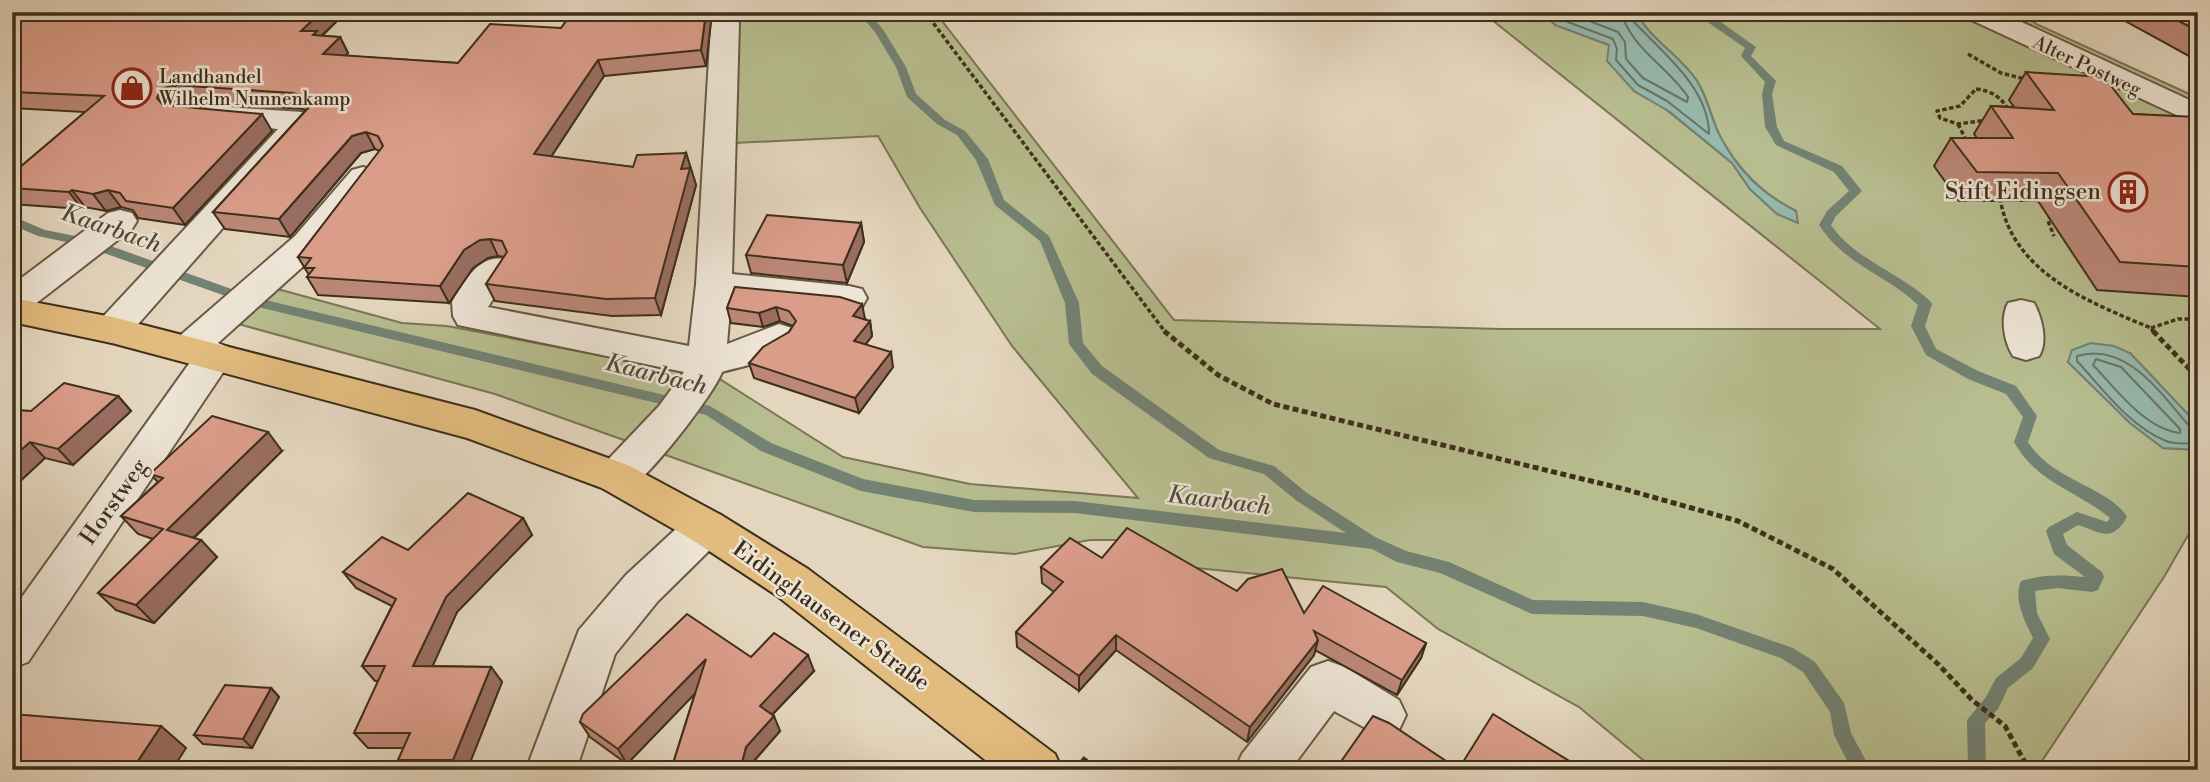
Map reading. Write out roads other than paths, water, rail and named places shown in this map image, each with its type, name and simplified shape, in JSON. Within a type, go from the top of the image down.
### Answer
[{"type":"main road","name":"Eidinghausener Straße","points":[[12,310],[112,330],[208,342],[475,425],[616,477],[706,527],[792,582],[1037,770]]},
{"type":"street","name":"Alter Postweg","points":[[1977,12],[2198,116]]},
{"type":"street","points":[[616,477],[673,416],[703,370],[714,284],[725,23]]},
{"type":"street","points":[[112,330],[302,121],[185,113]]},
{"type":"street","points":[[208,342],[268,277],[307,244],[374,162]]},
{"type":"street","points":[[12,303],[99,236]]},
{"type":"street","points":[[496,268],[470,302],[471,316],[703,370],[779,337]]},
{"type":"street","points":[[714,284],[849,298]]},
{"type":"street","name":"Horstweg","points":[[12,648],[208,342]]},
{"type":"street","points":[[551,770],[594,644],[642,588],[706,527]]},
{"type":"street","points":[[1260,770],[1328,682],[1382,715]]},
{"type":"water","points":[[1543,12],[1636,12],[1649,31],[1683,63],[1697,81],[1727,149],[1743,171],[1772,197],[1796,211],[1798,223],[1777,214],[1750,189],[1732,163],[1670,112],[1634,91],[1607,61],[1609,45],[1555,25]]},
{"type":"water","points":[[2091,343],[2114,346],[2130,353],[2198,425],[2198,450],[2163,448],[2130,423],[2068,362],[2072,350]]},
{"type":"waterway","name":"Kaarbach","points":[[863,12],[879,31],[901,67],[911,95],[941,122],[961,133],[982,159],[999,202],[1045,239],[1072,303],[1076,344],[1097,370],[1214,454],[1269,470],[1302,497],[1369,540]]},
{"type":"waterway","points":[[1711,12],[1713,21],[1751,47],[1746,56],[1771,81],[1767,94],[1771,127],[1780,143],[1838,169],[1856,191],[1831,214],[1825,225],[1834,239],[1845,250],[1900,284],[1925,304],[1918,326],[1931,352],[1973,375],[2011,390],[2030,416],[2021,442],[2039,466],[2119,517],[2110,529],[2077,518],[2054,531],[2060,549],[2096,577],[2092,585],[2057,581],[2027,586],[2029,613],[2042,639],[2027,663],[2002,683],[1992,703],[1976,720],[1977,770]]},
{"type":"waterway","name":"Kaarbach","points":[[12,220],[42,233],[87,242],[254,302],[710,411],[766,447],[861,485],[974,506],[1075,507],[1374,543],[1403,557],[1443,567],[1532,607],[1643,609],[1696,621],[1787,653],[1809,667],[1838,709],[1843,735],[1862,770]]},
{"type":"place","name":"Landhandel Wilhelm Nunnenkamp","points":[[132,88]]},
{"type":"place","name":"Stift Eidingsen","points":[[2128,192]]}]
